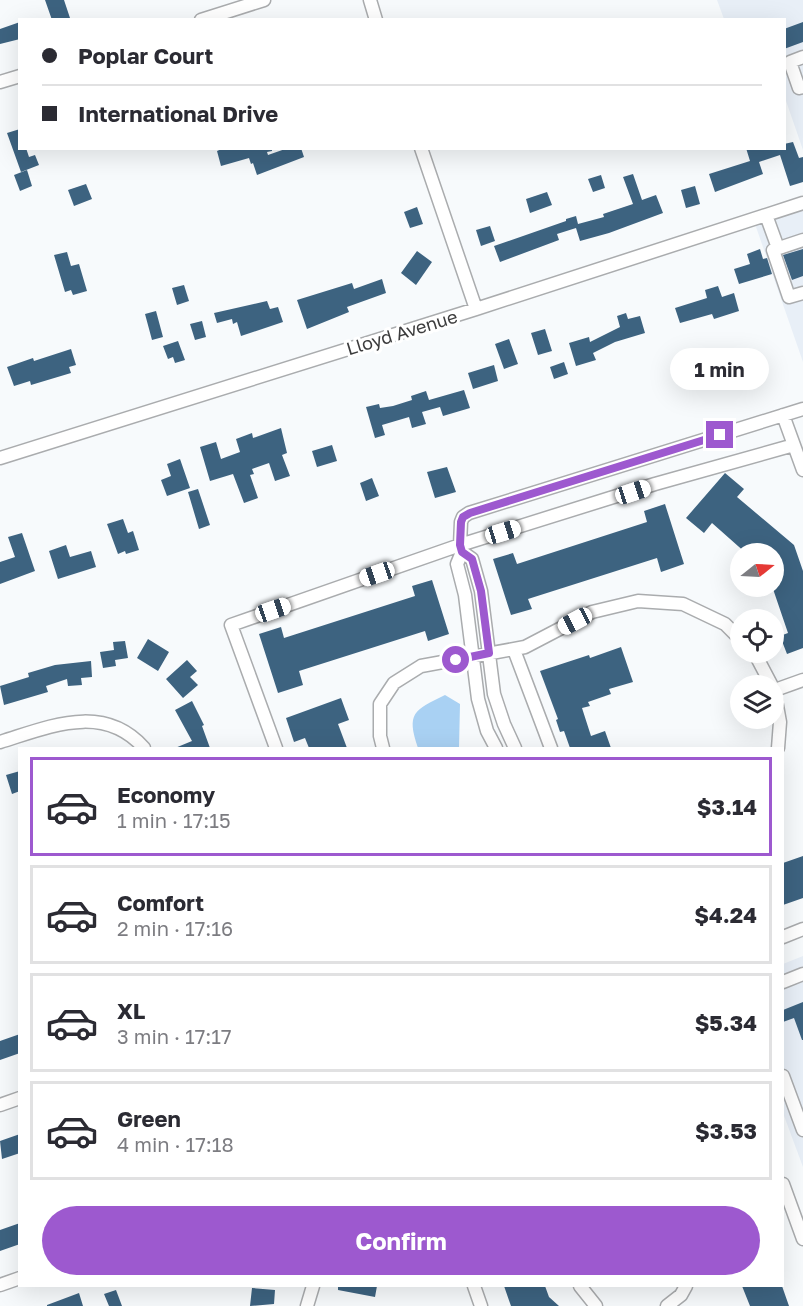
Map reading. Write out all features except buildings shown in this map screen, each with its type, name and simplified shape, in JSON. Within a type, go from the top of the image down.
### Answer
[{"type":"street","points":[[207,18],[264,0]]},
{"type":"street","points":[[370,0],[375,18]]},
{"type":"street","points":[[803,57],[790,62],[799,88],[803,87]]},
{"type":"street","points":[[0,82],[18,77]]},
{"type":"street","points":[[422,150],[476,309]]},
{"type":"street","name":"Lloyd Avenue","points":[[0,458],[476,309],[803,203]]},
{"type":"street","points":[[766,215],[778,248]]},
{"type":"street","points":[[803,240],[773,250],[789,297],[803,293]]},
{"type":"street","points":[[495,747],[487,731],[478,699],[465,594],[456,564],[461,548],[463,517],[803,409]]},
{"type":"street","points":[[783,416],[803,470]]},
{"type":"street","points":[[276,747],[231,625],[655,484],[794,445]]},
{"type":"street","points":[[461,548],[472,559],[481,591],[494,694],[515,747]]},
{"type":"street","points":[[383,747],[380,736],[380,704],[394,683],[421,666],[525,647],[592,612],[638,601],[683,604],[724,624],[730,630]]},
{"type":"street","points":[[514,650],[551,747]]},
{"type":"street","points":[[784,685],[803,680]]},
{"type":"street","points":[[0,742],[70,721],[91,721],[120,730],[143,747]]},
{"type":"street","points":[[778,747],[779,729]]},
{"type":"street","points":[[784,937],[803,929]]},
{"type":"street","points":[[784,982],[803,974]]},
{"type":"street","points":[[784,1079],[803,1130]]},
{"type":"street","points":[[0,1105],[18,1099]]},
{"type":"street","points":[[784,1187],[803,1239]]},
{"type":"street","points":[[0,1285],[18,1279]]},
{"type":"street","points":[[307,1306],[313,1287]]},
{"type":"street","points":[[474,1287],[481,1306]]},
{"type":"street","points":[[581,1287],[596,1306]]},
{"type":"street","points":[[667,1306],[681,1295],[685,1287]]},
{"type":"shaded area","points":[[717,0],[803,0],[803,150],[786,101],[786,18],[724,18]]},
{"type":"shaded area","points":[[803,208],[803,362],[755,224]]},
{"type":"shaded area","points":[[803,956],[803,1167],[784,1116],[784,964]]},
{"type":"water","points":[[445,695],[460,704],[459,747],[418,747],[413,720],[415,714]]},
{"type":"route","points":[[456,660],[489,653],[481,591],[472,559],[462,552],[460,545],[463,517],[720,435]]}]
